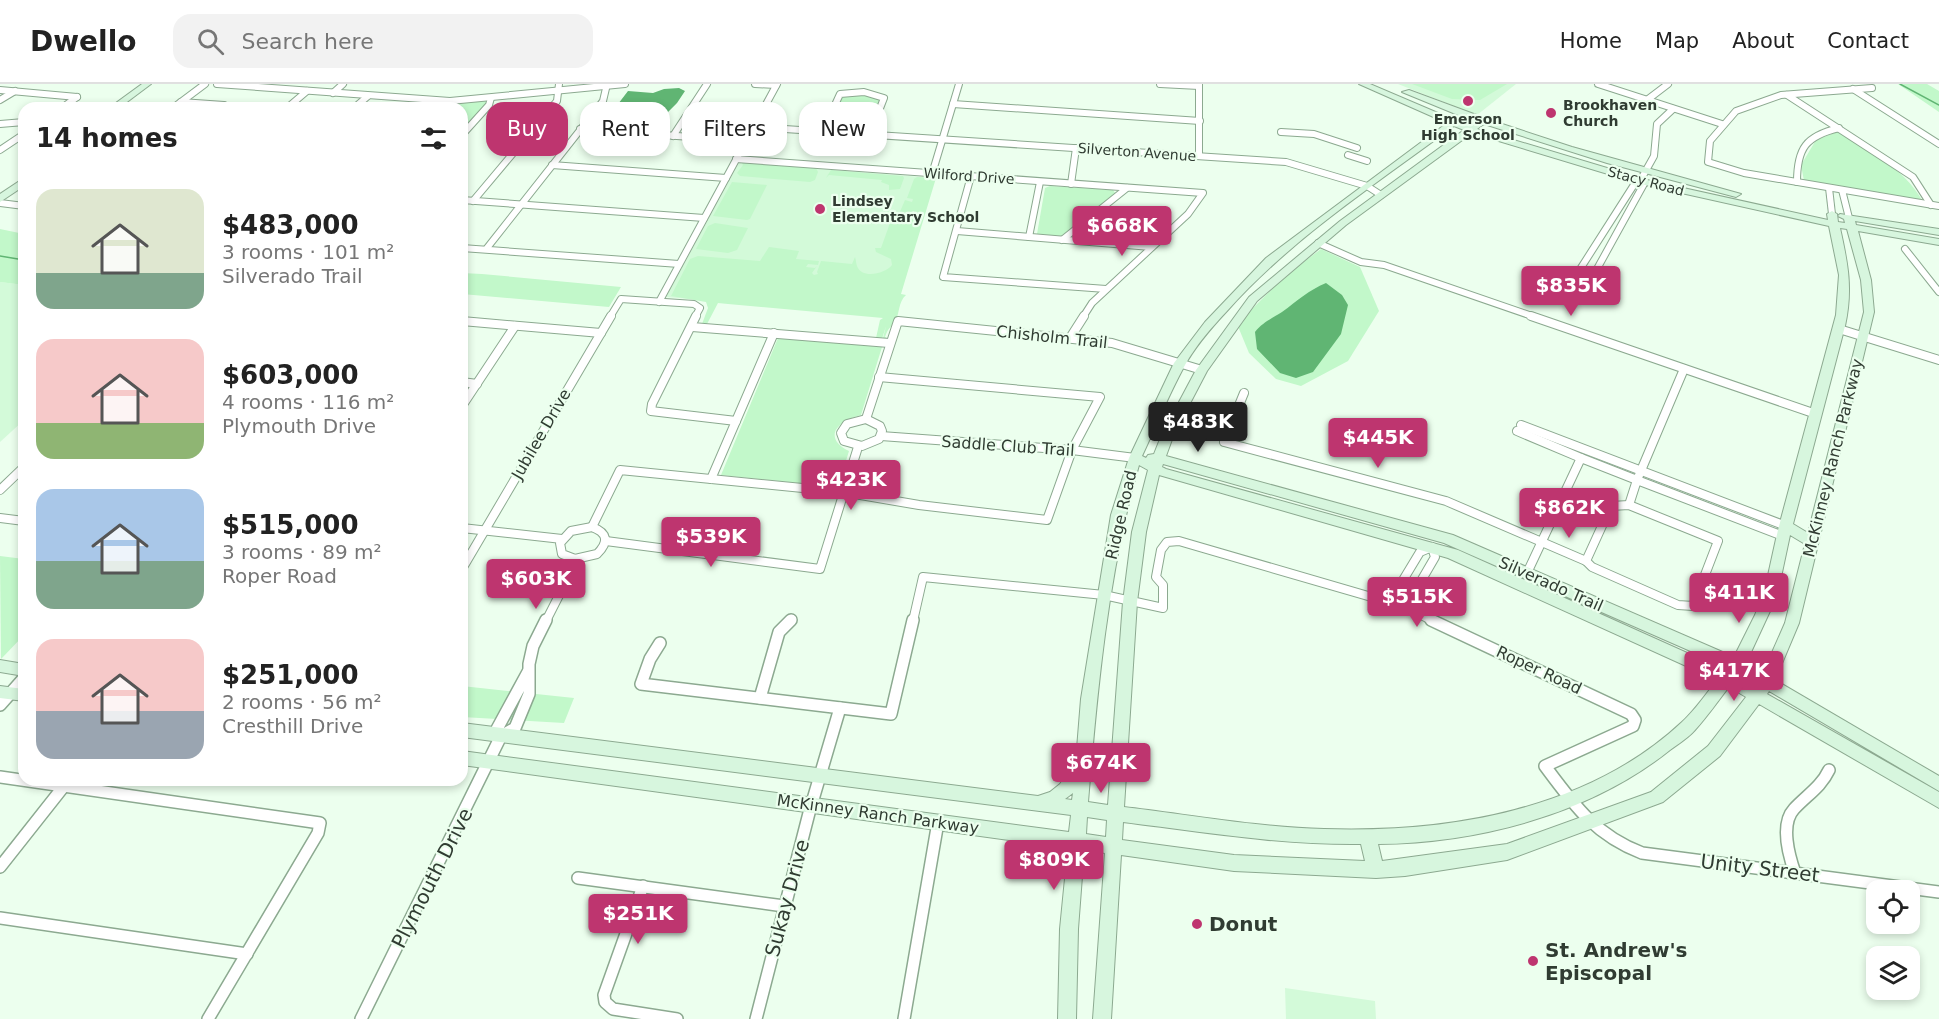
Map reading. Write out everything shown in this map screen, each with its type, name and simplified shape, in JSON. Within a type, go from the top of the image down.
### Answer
[{"type":"main road","points":[[122,102],[147,84]]},
{"type":"main road","points":[[134,102],[160,84]]},
{"type":"main road","name":"Stacy Road","points":[[1363,84],[1459,119],[1481,122],[1642,179]]},
{"type":"main road","name":"Stacy Road","points":[[1386,84],[1459,119],[1471,129],[1642,179],[1939,242]]},
{"type":"main road","name":"Ridge Road","points":[[1067,1019],[1069,929],[1089,699],[1121,500],[1135,458],[1180,363],[1209,324],[1238,292],[1270,260],[1459,119]]},
{"type":"main road","name":"Ridge Road","points":[[1102,1019],[1130,602],[1139,532],[1157,463],[1168,434],[1202,370],[1253,299],[1318,243],[1481,122]]},
{"type":"main road","points":[[0,188],[18,175]]},
{"type":"main road","points":[[0,199],[18,186]]},
{"type":"main road","name":"McKinney Ranch Parkway","points":[[468,759],[1234,863],[1376,870],[1405,868],[1507,852],[1657,797],[1714,751],[1757,696],[1767,682],[1792,623],[1813,543],[1845,285],[1843,261],[1833,219]]},
{"type":"main road","name":"Stacy Road","points":[[1851,223],[1939,232]]},
{"type":"main road","name":"McKinney Ranch Parkway","points":[[468,731],[1278,834],[1368,838],[1411,836],[1459,830],[1572,799],[1639,767],[1686,730],[1737,665],[1770,597],[1784,531],[1863,336],[1869,312],[1868,291],[1851,223]]},
{"type":"main road","points":[[1301,236],[1318,243]]},
{"type":"main road","points":[[1238,292],[1253,299]]},
{"type":"main road","points":[[1135,458],[1355,518],[1524,579]]},
{"type":"main road","name":"Silverado Trail","points":[[1355,518],[1448,539],[1524,579],[1709,668],[1939,801]]},
{"type":"main road","points":[[1784,531],[1813,543]]},
{"type":"main road","name":"Silverado Trail","points":[[1524,579],[1737,665],[1939,784]]},
{"type":"main road","points":[[0,666],[18,669]]},
{"type":"main road","points":[[1038,802],[1055,798],[1068,789],[1084,759]]},
{"type":"main road","points":[[1368,838],[1376,870]]},
{"type":"street","points":[[181,102],[205,84]]},
{"type":"street","points":[[217,84],[430,100],[491,98],[625,84]]},
{"type":"street","points":[[333,93],[343,84]]},
{"type":"street","points":[[473,201],[558,101],[559,84]]},
{"type":"street","points":[[673,136],[707,84]]},
{"type":"street","points":[[755,84],[777,85],[768,102]]},
{"type":"street","points":[[932,174],[959,84]]},
{"type":"street","points":[[1160,84],[1199,85],[1199,156]]},
{"type":"street","points":[[1598,84],[1722,124]]},
{"type":"street","points":[[1647,100],[1668,84]]},
{"type":"street","points":[[1802,84],[1814,92]]},
{"type":"street","points":[[601,102],[607,85]]},
{"type":"street","points":[[1870,86],[1787,95],[1756,102],[1736,111],[1722,124],[1710,141],[1708,162],[1744,173],[1935,205]]},
{"type":"street","points":[[1853,89],[1939,144]]},
{"type":"street","points":[[0,90],[77,97],[70,102]]},
{"type":"street","points":[[0,100],[15,91]]},
{"type":"street","points":[[294,102],[307,91]]},
{"type":"street","points":[[835,102],[838,96],[848,92],[879,94],[884,97],[882,102]]},
{"type":"street","points":[[1787,95],[1913,177],[1935,205]]},
{"type":"street","points":[[361,102],[368,96]]},
{"type":"street","points":[[468,128],[489,105],[491,98]]},
{"type":"street","points":[[953,104],[1200,121]]},
{"type":"street","points":[[1592,278],[1654,156],[1657,124],[1673,109]]},
{"type":"street","points":[[0,124],[18,122]]},
{"type":"street","points":[[1797,182],[1796,159],[1810,138],[1839,128]]},
{"type":"street","points":[[487,248],[580,129]]},
{"type":"street","points":[[1281,132],[1314,134],[1357,148]]},
{"type":"street","name":"Silverton Avenue","points":[[887,135],[1286,162],[1367,186],[1381,195]]},
{"type":"street","points":[[670,136],[682,137]]},
{"type":"street","points":[[0,150],[18,138]]},
{"type":"street","points":[[1071,184],[1076,148]]},
{"type":"street","points":[[1348,155],[1366,161]]},
{"type":"street","points":[[736,421],[651,411],[652,404],[700,310],[699,306],[659,302],[738,156]]},
{"type":"street","name":"Wilford Drive","points":[[736,159],[1203,193],[1188,214],[1151,247]]},
{"type":"street","points":[[552,165],[726,178]]},
{"type":"street","points":[[971,176],[943,277],[1106,289]]},
{"type":"street","points":[[1577,274],[1642,179]]},
{"type":"street","points":[[1029,237],[1040,182]]},
{"type":"street","points":[[1062,240],[1127,188]]},
{"type":"street","name":"McKinney Ranch Parkway","points":[[1829,188],[1833,219]]},
{"type":"street","name":"McKinney Ranch Parkway","points":[[1842,190],[1851,223]]},
{"type":"street","points":[[468,201],[704,218]]},
{"type":"street","points":[[0,203],[18,205]]},
{"type":"street","points":[[957,231],[1151,247]]},
{"type":"street","points":[[1318,243],[1361,262],[1384,265],[1829,418]]},
{"type":"street","points":[[1070,338],[1092,303],[1151,247]]},
{"type":"street","points":[[468,248],[679,264]]},
{"type":"street","points":[[1905,249],[1939,292]]},
{"type":"street","name":"Jubilee Drive","points":[[468,559],[621,298],[659,302]]},
{"type":"street","name":"Chisholm Trail","points":[[889,343],[898,321],[1112,344],[1202,370]]},
{"type":"street","points":[[468,322],[600,333]]},
{"type":"street","points":[[468,397],[515,326]]},
{"type":"street","points":[[692,327],[889,343],[866,419]]},
{"type":"street","points":[[1839,329],[1939,360]]},
{"type":"street","points":[[711,479],[774,333]]},
{"type":"street","points":[[1629,505],[1684,369]]},
{"type":"street","points":[[592,526],[620,470],[843,492],[919,505],[1047,520],[1072,450],[1100,397],[879,377]]},
{"type":"street","points":[[468,383],[477,384]]},
{"type":"street","points":[[1244,393],[1224,442],[1446,501],[1541,540],[1586,561],[1592,567],[1665,600],[1693,606],[1718,541],[1629,505],[1611,506],[1586,561]]},
{"type":"street","points":[[866,419],[878,424],[882,431],[881,435],[875,443],[858,447],[844,441],[841,433],[843,428],[852,421],[866,419]]},
{"type":"street","points":[[1639,476],[1581,458],[1519,428],[1784,531]]},
{"type":"street","name":"Saddle Club Trail","points":[[881,435],[1072,450],[1135,458]]},
{"type":"street","points":[[606,541],[820,568],[858,447]]},
{"type":"street","points":[[1524,579],[1581,458]]},
{"type":"street","points":[[0,490],[18,473]]},
{"type":"street","points":[[0,518],[18,520]]},
{"type":"street","points":[[592,526],[602,531],[606,541],[604,546],[593,556],[577,560],[562,554],[560,543],[562,539],[578,528],[592,526]]},
{"type":"street","points":[[468,529],[562,539]]},
{"type":"street","name":"Roper Road","points":[[1130,602],[1163,608],[1163,585],[1156,577],[1161,549],[1167,542],[1173,540],[1348,588],[1399,605],[1631,714],[1635,720],[1633,726],[1545,766],[1590,822]]},
{"type":"street","points":[[1432,547],[1435,557],[1410,600],[1399,605],[1394,595],[1420,552],[1432,547]]},
{"type":"street","name":"Plymouth Drive","points":[[361,1019],[501,736],[515,728],[529,694],[532,646],[577,560]]},
{"type":"street","points":[[660,643],[650,659],[641,684],[891,714],[923,577],[1104,595],[1130,602]]},
{"type":"street","points":[[760,698],[779,632],[792,619]]},
{"type":"street","points":[[0,705],[11,694]]},
{"type":"street","name":"Sukay Drive","points":[[756,1019],[784,906],[840,708]]},
{"type":"street","points":[[1795,873],[1786,840],[1789,817],[1791,811],[1823,783],[1829,770]]},
{"type":"street","points":[[0,777],[18,780]]},
{"type":"street","points":[[0,867],[64,786],[318,821],[321,826],[208,1019]]},
{"type":"street","points":[[904,1019],[938,822]]},
{"type":"street","name":"Unity Street","points":[[1590,822],[1609,839],[1642,853],[1939,892]]},
{"type":"street","points":[[578,878],[784,906]]},
{"type":"street","points":[[643,886],[604,996],[605,1002],[613,1009],[677,1019]]},
{"type":"street","points":[[0,918],[246,954]]},
{"type":"shaded area","name":"Emerson High School","points":[[1398,84],[1516,84],[1477,115]]},
{"type":"shaded area","points":[[1412,84],[1507,84],[1480,100],[1452,99]]},
{"type":"shaded area","points":[[1898,84],[1927,84],[1939,91],[1939,112]]},
{"type":"shaded area","points":[[679,88],[685,91],[670,110],[670,102],[620,102],[628,91],[653,93],[664,89]]},
{"type":"shaded area","points":[[850,94],[881,97],[879,102],[839,102],[842,96]]},
{"type":"shaded area","points":[[488,100],[468,124],[468,102],[449,102]]},
{"type":"shaded area","points":[[1839,131],[1895,169],[1922,200],[1804,181],[1801,165],[1816,140]]},
{"type":"shaded area","points":[[741,161],[816,168],[818,172],[815,180],[810,182],[740,176],[737,173],[743,165]]},
{"type":"shaded area","name":"Lindsey Elementary School","points":[[739,163],[935,178],[894,312],[884,316],[666,297]]},
{"type":"shaded area","points":[[831,170],[903,176],[904,178],[900,189],[889,190],[889,185],[881,182],[882,180],[829,175],[826,178]]},
{"type":"shaded area","points":[[917,177],[936,178],[901,294],[906,295],[895,322],[886,334],[885,337],[888,339],[883,338],[886,326],[882,339],[876,338],[880,320],[883,318],[718,303],[707,324],[702,324],[708,308],[706,302],[671,296],[690,259],[698,256],[760,261],[769,247],[799,251],[796,259],[819,261],[818,265],[808,264],[806,267],[815,268],[817,266],[812,273],[814,275],[818,274],[821,261],[852,264],[855,257],[857,266],[864,273],[874,274],[885,270],[892,265],[891,259],[876,252],[875,248],[881,248],[890,223],[886,221],[889,219],[894,222],[900,219],[896,216],[905,200],[912,202],[913,199],[907,198],[914,179]]},
{"type":"shaded area","points":[[732,182],[767,185],[750,219],[713,216]]},
{"type":"shaded area","points":[[1050,186],[1113,190],[1116,194],[1061,236],[1037,234],[1045,188]]},
{"type":"shaded area","points":[[715,223],[748,228],[737,250],[728,253],[696,249],[708,226]]},
{"type":"shaded area","points":[[0,229],[18,233],[18,284],[0,282]]},
{"type":"shaded area","points":[[1321,249],[1360,267],[1379,311],[1348,361],[1301,386],[1276,379],[1249,353],[1237,324],[1286,275]]},
{"type":"shaded area","points":[[468,273],[621,287],[609,307],[468,295]]},
{"type":"shaded area","points":[[0,282],[18,284],[18,426],[0,442]]},
{"type":"shaded area","points":[[1326,283],[1342,295],[1348,305],[1341,334],[1313,372],[1296,378],[1280,373],[1257,349],[1255,332],[1303,296]]},
{"type":"shaded area","points":[[778,338],[882,347],[861,415],[846,421],[836,430],[836,440],[849,451],[838,487],[721,475]]},
{"type":"shaded area","points":[[0,556],[18,558],[18,641],[1,659]]},
{"type":"shaded area","points":[[468,687],[574,698],[564,723],[468,717]]},
{"type":"shaded area","points":[[1285,988],[1375,1001],[1376,1019],[1286,1019]]},
{"type":"waterway","points":[[1900,84],[1939,105]]},
{"type":"waterway","points":[[0,256],[18,259]]},
{"type":"place","name":"Emerson High School","points":[[1468,101]]},
{"type":"place","name":"Brookhaven Church","points":[[1551,113]]},
{"type":"place","name":"Lindsey Elementary School","points":[[820,209]]},
{"type":"place","name":"Donut","points":[[1197,924]]},
{"type":"place","name":"St. Andrew's Episcopal","points":[[1533,961]]}]
